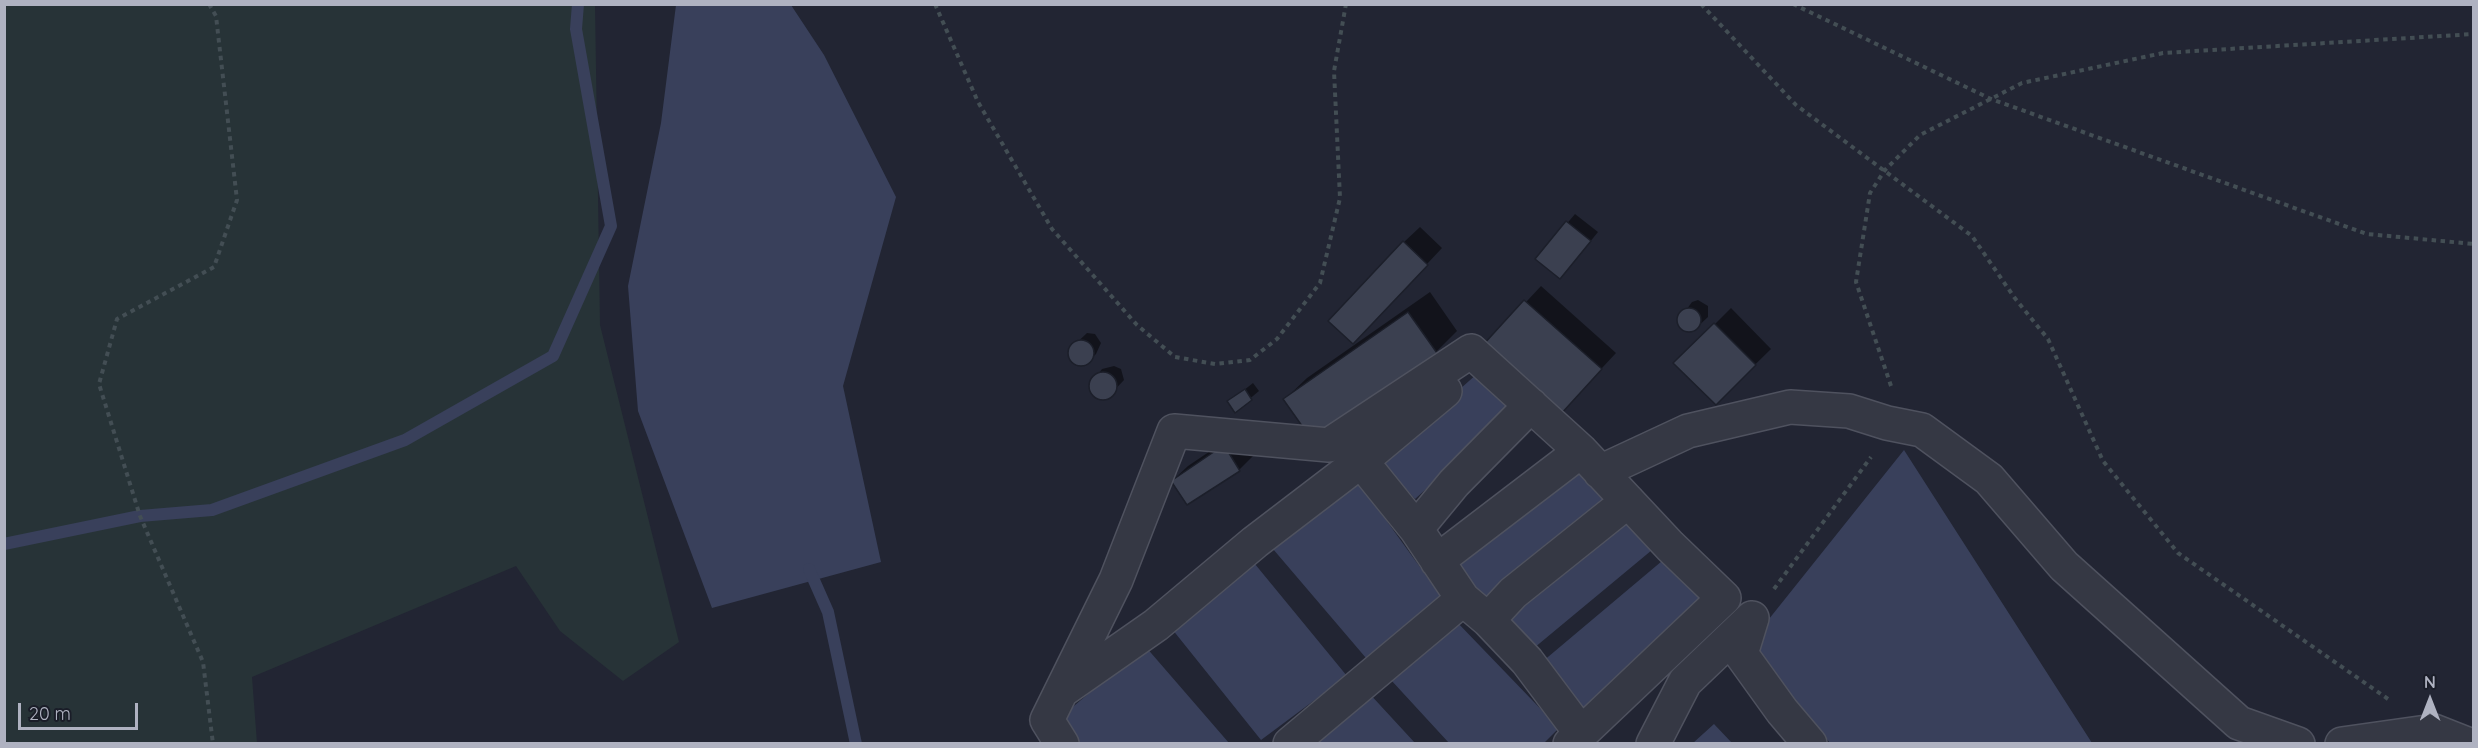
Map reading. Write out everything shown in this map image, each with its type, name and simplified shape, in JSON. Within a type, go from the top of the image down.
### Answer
[{"type":"street","points":[[1062,744],[1047,720],[1116,579],[1174,431],[1329,446],[1471,351],[1590,462],[1670,546],[1724,597],[1575,738],[1527,661],[1488,620],[1463,599],[1416,530],[1361,461]]},
{"type":"street","points":[[1059,693],[1156,625],[1255,542],[1361,461],[1482,361]]},
{"type":"street","points":[[1416,530],[1454,483],[1531,405]]},
{"type":"street","points":[[1437,561],[1590,462],[1688,431],[1790,407],[1849,411],[1887,423],[1922,430],[1989,479],[2064,566],[2240,723],[2298,744]]},
{"type":"street","points":[[1488,620],[1513,593],[1628,501]]},
{"type":"street","points":[[1290,744],[1463,599]]},
{"type":"street","points":[[1653,744],[1685,682],[1752,618]]},
{"type":"street","points":[[1752,618],[1741,654],[1782,711],[1810,744]]},
{"type":"street","points":[[2342,744],[2394,740],[2434,731],[2467,744]]},
{"type":"path","points":[[209,4],[216,16],[237,200],[214,267],[117,319],[99,384],[140,516],[203,662],[213,744]]},
{"type":"path","points":[[935,4],[978,102],[1052,229],[1137,325],[1175,357],[1215,364],[1250,360],[1277,339],[1320,283],[1340,198],[1334,70],[1346,4]]},
{"type":"path","points":[[1701,4],[1796,105],[1972,236],[2014,297],[2048,339],[2103,461],[2178,553],[2434,731]]},
{"type":"path","points":[[1793,4],[1991,99],[2367,234],[2474,244]]},
{"type":"path","points":[[1752,618],[1886,438],[1891,383],[1856,282],[1870,193],[1885,170],[1920,135],[2022,82],[2163,52],[2474,34]]},
{"type":"shaded area","points":[[4,5],[595,5],[600,325],[679,642],[623,681],[560,631],[516,566],[252,677],[257,743],[5,743]]},
{"type":"water","points":[[676,5],[791,5],[824,55],[896,197],[843,386],[881,562],[712,608],[638,411],[628,286],[661,123]]},
{"type":"water","points":[[1478,373],[1513,411],[1415,499],[1380,460]]},
{"type":"water","points":[[1904,450],[2092,743],[1830,743],[1749,644]]},
{"type":"water","points":[[1578,467],[1609,505],[1482,600],[1454,566]]},
{"type":"water","points":[[1355,477],[1443,599],[1366,658],[1273,549]]},
{"type":"water","points":[[1623,517],[1652,550],[1534,648],[1504,614]]},
{"type":"water","points":[[1250,558],[1347,676],[1261,740],[1168,624]]},
{"type":"water","points":[[1662,561],[1705,599],[1584,714],[1542,662]]},
{"type":"water","points":[[1455,620],[1559,728],[1544,743],[1449,743],[1391,680]]},
{"type":"water","points":[[1145,646],[1229,743],[1078,743],[1062,716]]},
{"type":"water","points":[[1368,692],[1415,743],[1310,744]]},
{"type":"water","points":[[1714,724],[1732,743],[1693,743]]},
{"type":"building","points":[[1566,221],[1591,241],[1560,279],[1535,259]]},
{"type":"building","points":[[1403,241],[1428,265],[1353,344],[1328,321]]},
{"type":"building","points":[[1524,300],[1602,369],[1560,415],[1483,345]]},
{"type":"building","points":[[1689,308],[1698,311],[1701,320],[1698,329],[1689,332],[1680,329],[1677,320],[1680,311]]},
{"type":"building","points":[[1408,312],[1437,353],[1312,440],[1283,399]]},
{"type":"building","points":[[1714,323],[1756,365],[1716,405],[1673,363]]},
{"type":"building","points":[[1081,340],[1090,344],[1094,353],[1090,362],[1081,366],[1072,362],[1068,353],[1072,344]]},
{"type":"building","points":[[1103,372],[1113,376],[1117,386],[1113,396],[1103,400],[1093,396],[1089,386],[1093,376]]},
{"type":"building","points":[[1245,389],[1252,400],[1235,413],[1227,401]]},
{"type":"building","points":[[1224,445],[1240,471],[1187,505],[1171,481]]},
{"type":"waterway","points":[[4,544],[140,516],[212,510],[405,440],[553,356],[611,226],[576,29],[578,4]]},
{"type":"waterway","points":[[809,569],[828,612],[856,744]]}]
